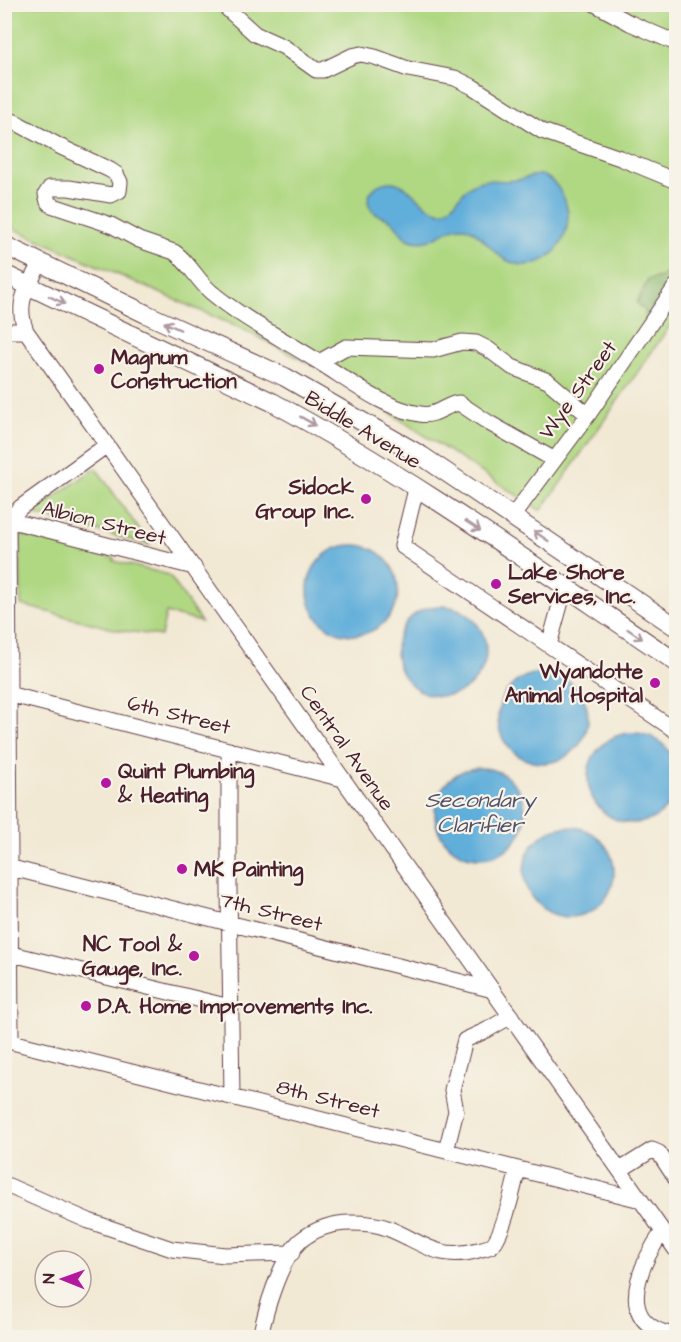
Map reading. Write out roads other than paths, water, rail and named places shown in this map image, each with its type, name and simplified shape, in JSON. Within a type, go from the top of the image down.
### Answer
[{"type":"main road","name":"Biddle Avenue","points":[[4,245],[146,314],[285,376],[423,456],[676,627]]},
{"type":"main road","name":"Biddle Avenue","points":[[4,274],[272,402],[345,442],[676,662]]},
{"type":"main road","points":[[272,402],[285,376]]},
{"type":"main road","points":[[497,541],[512,517]]},
{"type":"street","points":[[222,4],[255,34],[284,47],[316,70],[323,70],[361,54],[408,69],[455,78],[542,131],[585,145],[676,182]]},
{"type":"street","points":[[595,4],[630,23],[676,43]]},
{"type":"street","points":[[4,119],[15,122],[110,170],[116,174],[120,182],[119,190],[111,195],[69,188],[50,188],[46,194],[51,205],[111,225],[139,240],[174,252],[213,294],[322,361],[372,395],[420,414],[440,411],[459,403],[489,423],[553,459]]},
{"type":"street","name":"Central Avenue","points":[[41,262],[22,301],[21,316],[26,331],[676,1250]]},
{"type":"street","name":"Wye Street","points":[[512,517],[588,415],[676,286]]},
{"type":"street","points":[[4,331],[26,331]]},
{"type":"street","points":[[322,361],[346,347],[433,350],[462,342],[476,343],[512,367],[548,381],[588,415]]},
{"type":"street","points":[[8,1040],[6,520],[107,445]]},
{"type":"street","points":[[416,489],[402,546],[676,730]]},
{"type":"street","name":"Albion Street","points":[[6,520],[194,567]]},
{"type":"street","points":[[549,645],[565,587]]},
{"type":"street","name":"6th Street","points":[[7,693],[343,779]]},
{"type":"street","points":[[230,750],[229,923],[232,1097]]},
{"type":"street","name":"7th Street","points":[[7,867],[493,990]]},
{"type":"street","points":[[8,952],[230,1007]]},
{"type":"street","points":[[447,1151],[456,1111],[452,1089],[465,1040],[511,1016]]},
{"type":"street","name":"8th Street","points":[[8,1040],[641,1200]]},
{"type":"street","points":[[620,1170],[652,1150],[659,1153],[676,1179]]},
{"type":"street","points":[[260,1338],[281,1269],[300,1242],[318,1229],[344,1223],[361,1223],[386,1228],[418,1244],[446,1254],[466,1254],[490,1246],[495,1240],[508,1209],[518,1169]]},
{"type":"street","points":[[4,1184],[89,1221],[172,1249],[225,1255],[292,1253]]},
{"type":"street","points":[[663,1231],[647,1254],[640,1275],[638,1308],[644,1320],[654,1329],[676,1335]]},
{"type":"water","points":[[540,175],[550,179],[561,192],[568,210],[567,226],[559,246],[553,253],[545,259],[527,265],[506,260],[477,233],[468,228],[453,228],[425,241],[417,242],[408,239],[393,222],[372,211],[368,203],[373,189],[392,182],[405,187],[428,206],[442,212],[447,210],[469,187],[478,182],[511,181]]},
{"type":"water","points":[[353,545],[370,548],[385,558],[395,573],[398,590],[395,607],[385,622],[370,632],[353,635],[336,632],[321,622],[311,607],[308,590],[311,573],[321,558],[336,548]]},
{"type":"water","points":[[441,606],[458,609],[473,619],[483,634],[486,651],[483,668],[473,683],[458,693],[441,696],[424,693],[409,683],[399,668],[396,651],[399,634],[409,619],[424,609]]},
{"type":"water","name":"Secondary Clarifier","points":[[543,673],[560,676],[575,686],[585,701],[588,718],[585,735],[575,750],[560,760],[543,763],[526,760],[511,750],[501,735],[498,718],[501,701],[511,686],[526,676]]},
{"type":"water","name":"Secondary Clarifier","points":[[633,733],[650,737],[665,746],[674,761],[678,778],[674,795],[665,810],[650,819],[633,823],[616,819],[601,810],[592,795],[588,778],[592,761],[601,746],[616,737]]},
{"type":"water","name":"Secondary Clarifier","points":[[480,768],[497,771],[512,781],[522,796],[525,813],[522,830],[512,845],[497,855],[480,858],[463,855],[448,845],[438,830],[435,813],[438,796],[448,781],[463,771]]},
{"type":"water","name":"Secondary Clarifier","points":[[569,827],[586,831],[601,840],[610,855],[614,872],[610,889],[601,904],[586,913],[569,917],[552,913],[537,904],[528,889],[524,872],[528,855],[537,840],[552,831]]},
{"type":"place","name":"Magnum Construction","points":[[99,369]]},
{"type":"place","name":"Sidock Group Inc.","points":[[366,499]]},
{"type":"place","name":"Lake Shore Services, Inc.","points":[[496,584]]},
{"type":"place","name":"Wyandotte Animal Hospital","points":[[655,683]]},
{"type":"place","name":"Quint Plumbing & Heating","points":[[106,783]]},
{"type":"place","name":"MK Painting","points":[[182,869]]},
{"type":"place","name":"NC Tool & Gauge, Inc.","points":[[194,956]]},
{"type":"place","name":"D.A. Home Improvements Inc.","points":[[86,1006]]}]
